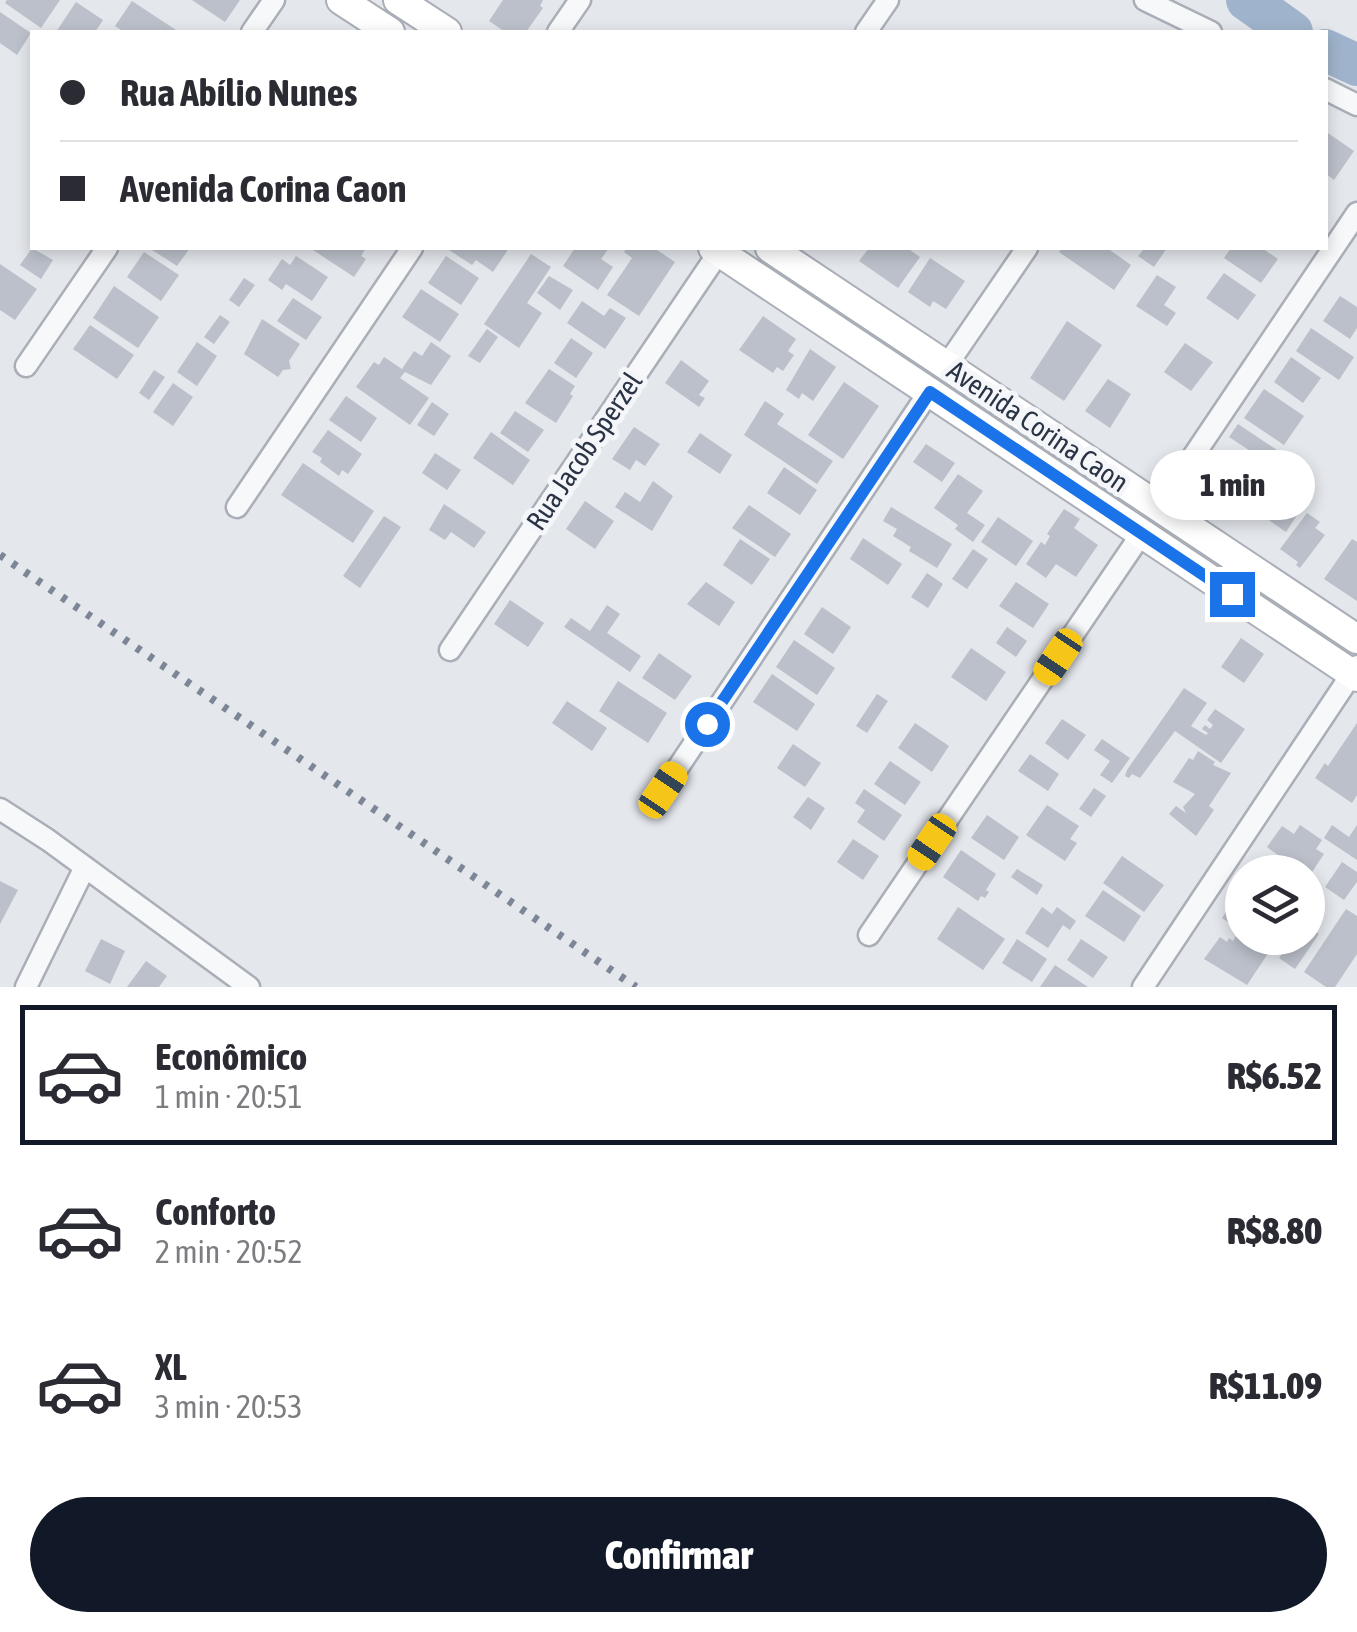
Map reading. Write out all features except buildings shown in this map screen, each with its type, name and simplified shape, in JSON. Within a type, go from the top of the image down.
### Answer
[{"type":"main road","points":[[341,0],[387,30]]},
{"type":"main road","points":[[398,0],[444,30]]},
{"type":"main road","name":"Avenida Corina Caon","points":[[716,250],[1355,672]]},
{"type":"main road","name":"Avenida Corina Caon","points":[[773,250],[1357,639]]},
{"type":"street","points":[[253,30],[274,0]]},
{"type":"street","points":[[559,30],[580,0]]},
{"type":"street","points":[[867,30],[888,0]]},
{"type":"street","points":[[1145,0],[1176,25],[1201,30]]},
{"type":"street","points":[[1328,90],[1357,105]]},
{"type":"street","points":[[1159,507],[1357,214]]},
{"type":"street","points":[[26,366],[105,250]]},
{"type":"street","points":[[237,507],[411,250]]},
{"type":"street","name":"Rua Jacob Sperzel","points":[[450,650],[716,250]]},
{"type":"street","points":[[947,366],[1025,250]]},
{"type":"street","points":[[663,790],[930,392]]},
{"type":"street","points":[[869,935],[1142,534]]},
{"type":"street","points":[[1143,987],[1355,672]]},
{"type":"street","points":[[0,809],[249,987]]},
{"type":"street","points":[[26,987],[85,867]]},
{"type":"waterway","points":[[1247,0],[1289,30]]},
{"type":"waterway","points":[[1328,51],[1357,65]]},
{"type":"railway","points":[[0,555],[636,987]]},
{"type":"route","points":[[707,724],[930,392],[1232,594]]}]
